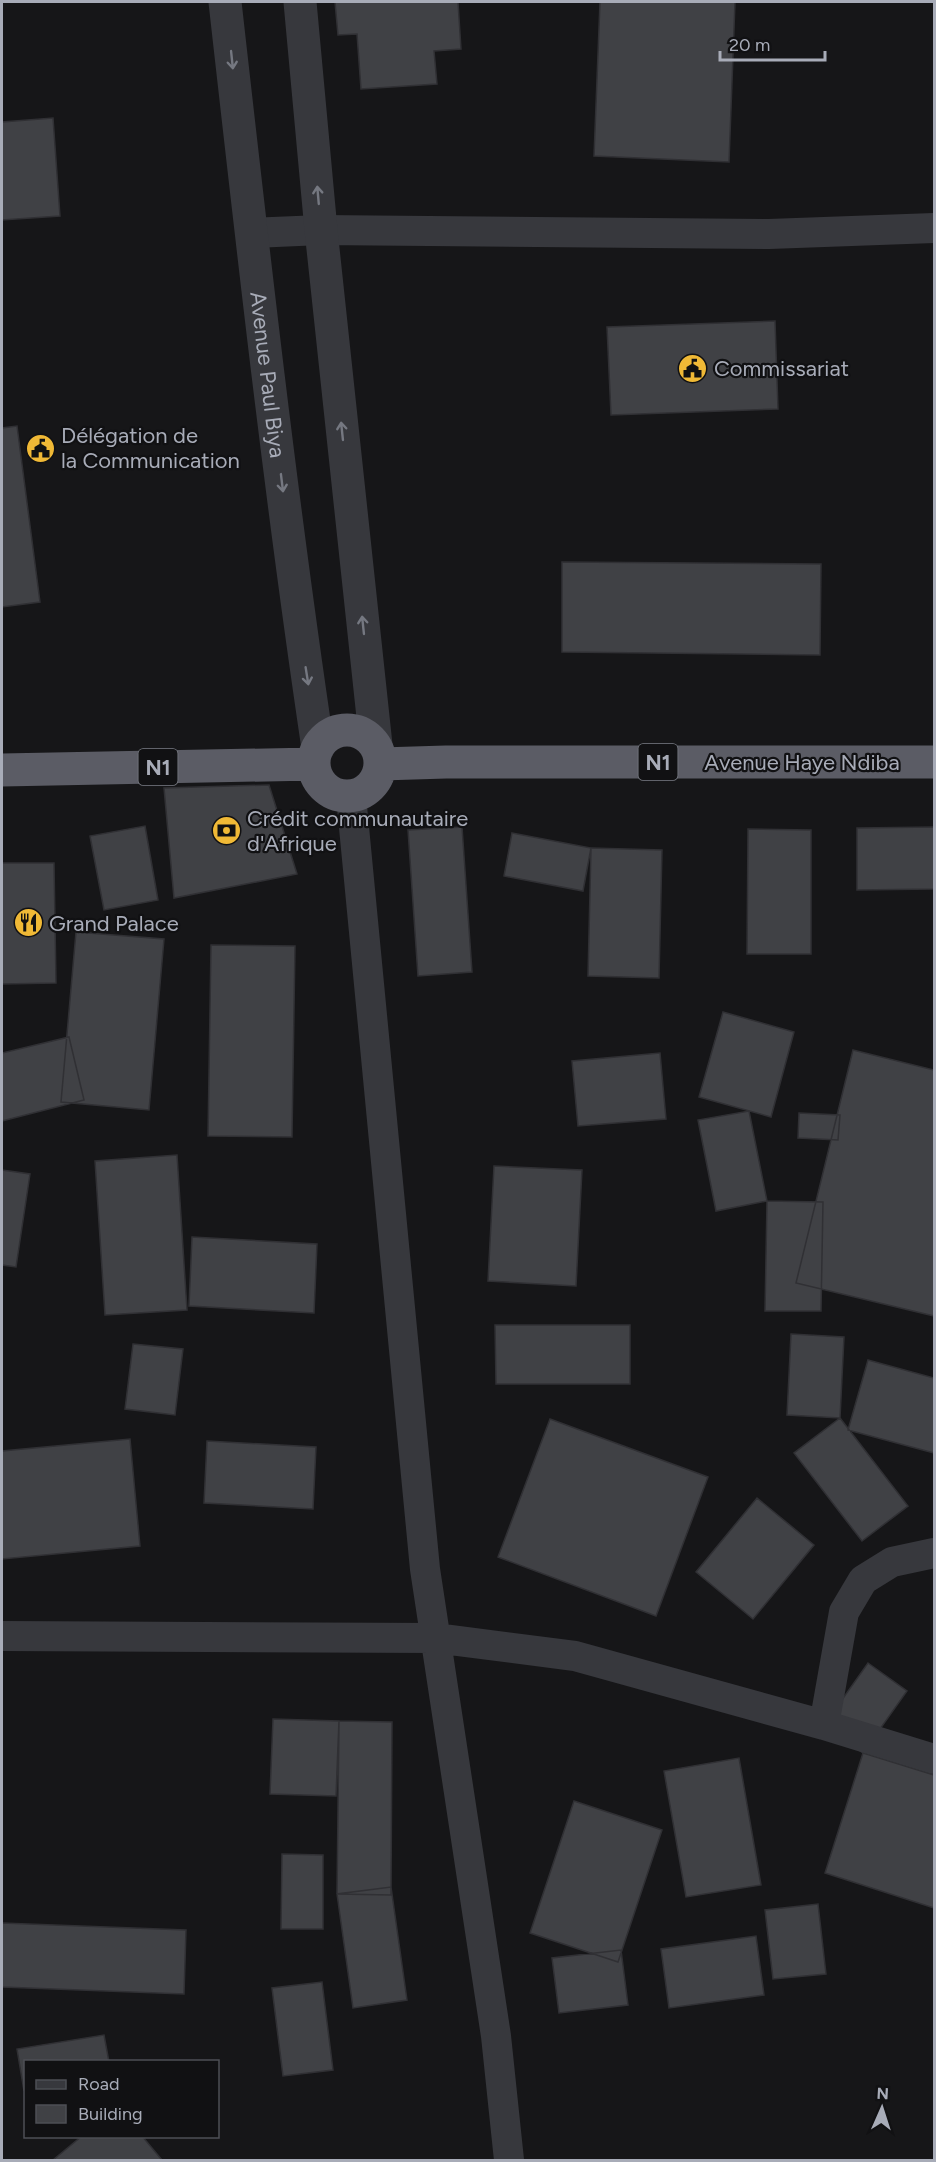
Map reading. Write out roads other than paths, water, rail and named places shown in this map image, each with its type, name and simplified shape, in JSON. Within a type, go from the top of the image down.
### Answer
[{"type":"highway","points":[[341,731],[360,733],[378,755],[379,774],[374,782],[368,789],[351,796],[333,793],[325,788],[316,773],[316,756],[332,734],[341,731]]},
{"type":"highway","name":"Avenue Haye Ndiba","points":[[378,755],[446,762],[934,762]]},
{"type":"highway","name":"N1","points":[[2,770],[316,756]]},
{"type":"street","name":"Avenue Paul Biya","points":[[225,2],[251,233],[316,756]]},
{"type":"street","points":[[300,2],[321,230],[378,755]]},
{"type":"street","points":[[251,233],[321,230],[769,234],[934,228]]},
{"type":"street","points":[[351,796],[423,1557],[496,2036],[509,2160]]},
{"type":"street","points":[[824,1725],[844,1612],[863,1580],[892,1562],[934,1553]]},
{"type":"street","points":[[2,1636],[435,1638],[575,1656],[824,1725],[934,1759]]},
{"type":"place","name":"Commissariat","points":[[693,368]]},
{"type":"place","name":"Délégation de la Communication","points":[[40,448]]},
{"type":"place","name":"Crédit communautaire d'Afrique","points":[[226,831]]},
{"type":"place","name":"Grand Palace","points":[[28,923]]}]
